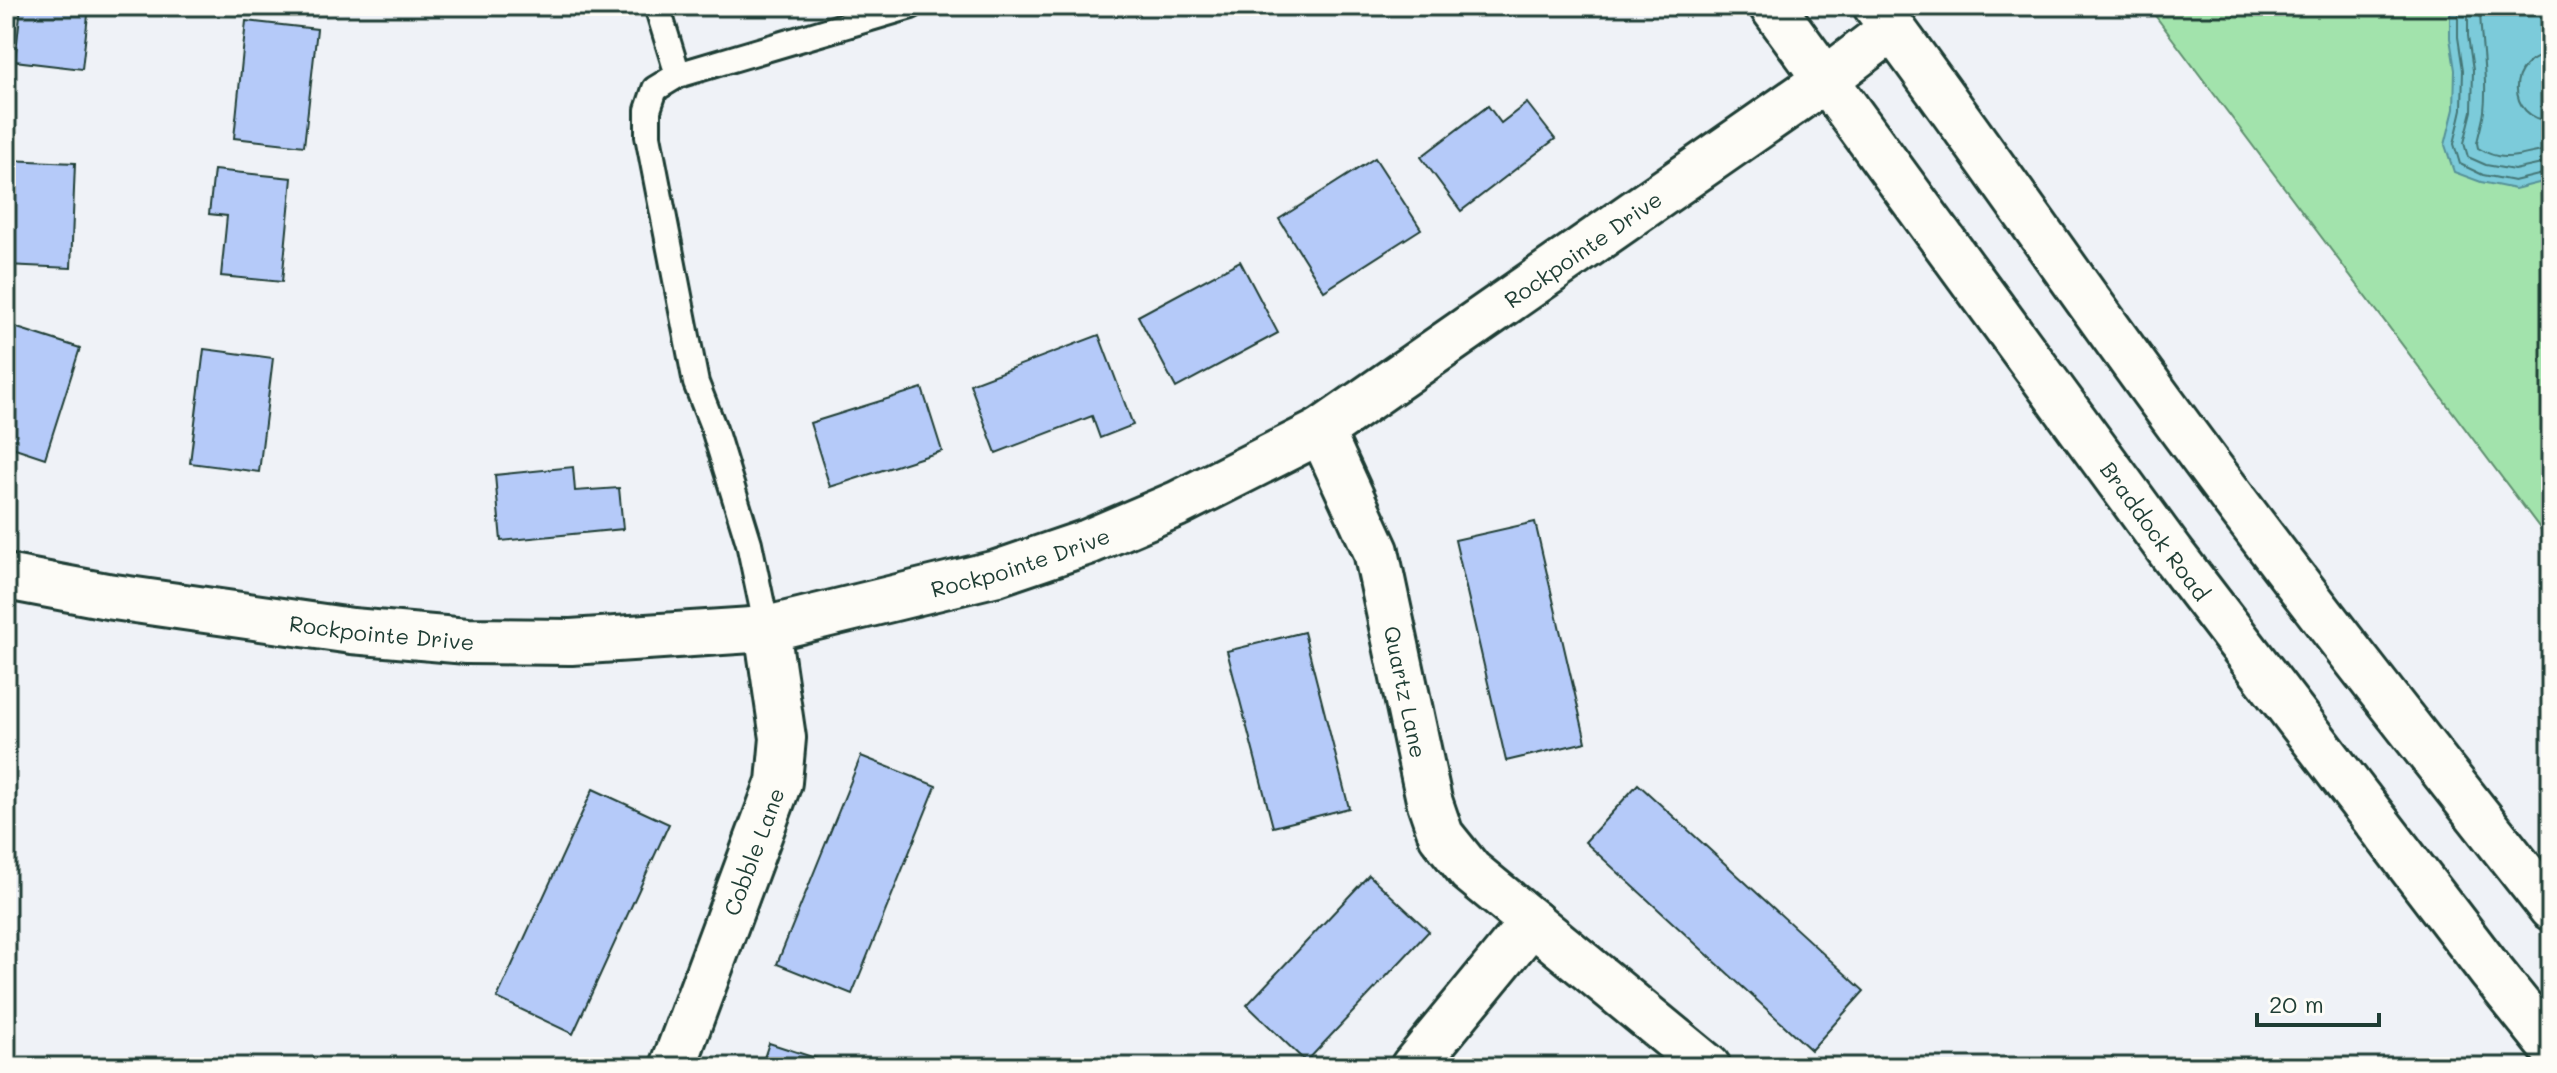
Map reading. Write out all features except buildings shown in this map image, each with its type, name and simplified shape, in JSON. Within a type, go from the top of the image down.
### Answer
[{"type":"street","name":"Braddock Road","points":[[1772,6],[2172,554],[2551,1046]]},
{"type":"street","name":"Rockpointe Drive","points":[[6,577],[107,596],[352,631],[467,641],[571,642],[767,629],[997,573],[1088,542],[1177,504],[1321,431],[1825,80],[1885,17]]},
{"type":"street","points":[[1885,17],[2163,405],[2551,908]]},
{"type":"street","name":"Quartz Lane","points":[[1321,431],[1376,551],[1429,800],[1441,835],[1470,871],[1708,1067]]},
{"type":"street","name":"Cobble Lane","points":[[673,1067],[779,782],[783,738],[767,629]]},
{"type":"street","points":[[1413,1067],[1532,922]]},
{"type":"lane","points":[[657,6],[678,75]]},
{"type":"lane","points":[[767,629],[749,543],[714,429],[696,383],[648,136],[648,110],[655,89],[678,75],[911,6]]},
{"type":"path","points":[[6,1038],[16,1067]]},
{"type":"green space","points":[[2148,6],[2551,6],[2551,543]]},
{"type":"water","points":[[2450,6],[2551,6],[2551,62],[2547,89],[2551,110],[2551,180],[2515,189],[2454,172],[2445,145],[2454,109],[2455,70],[2450,38]]}]
